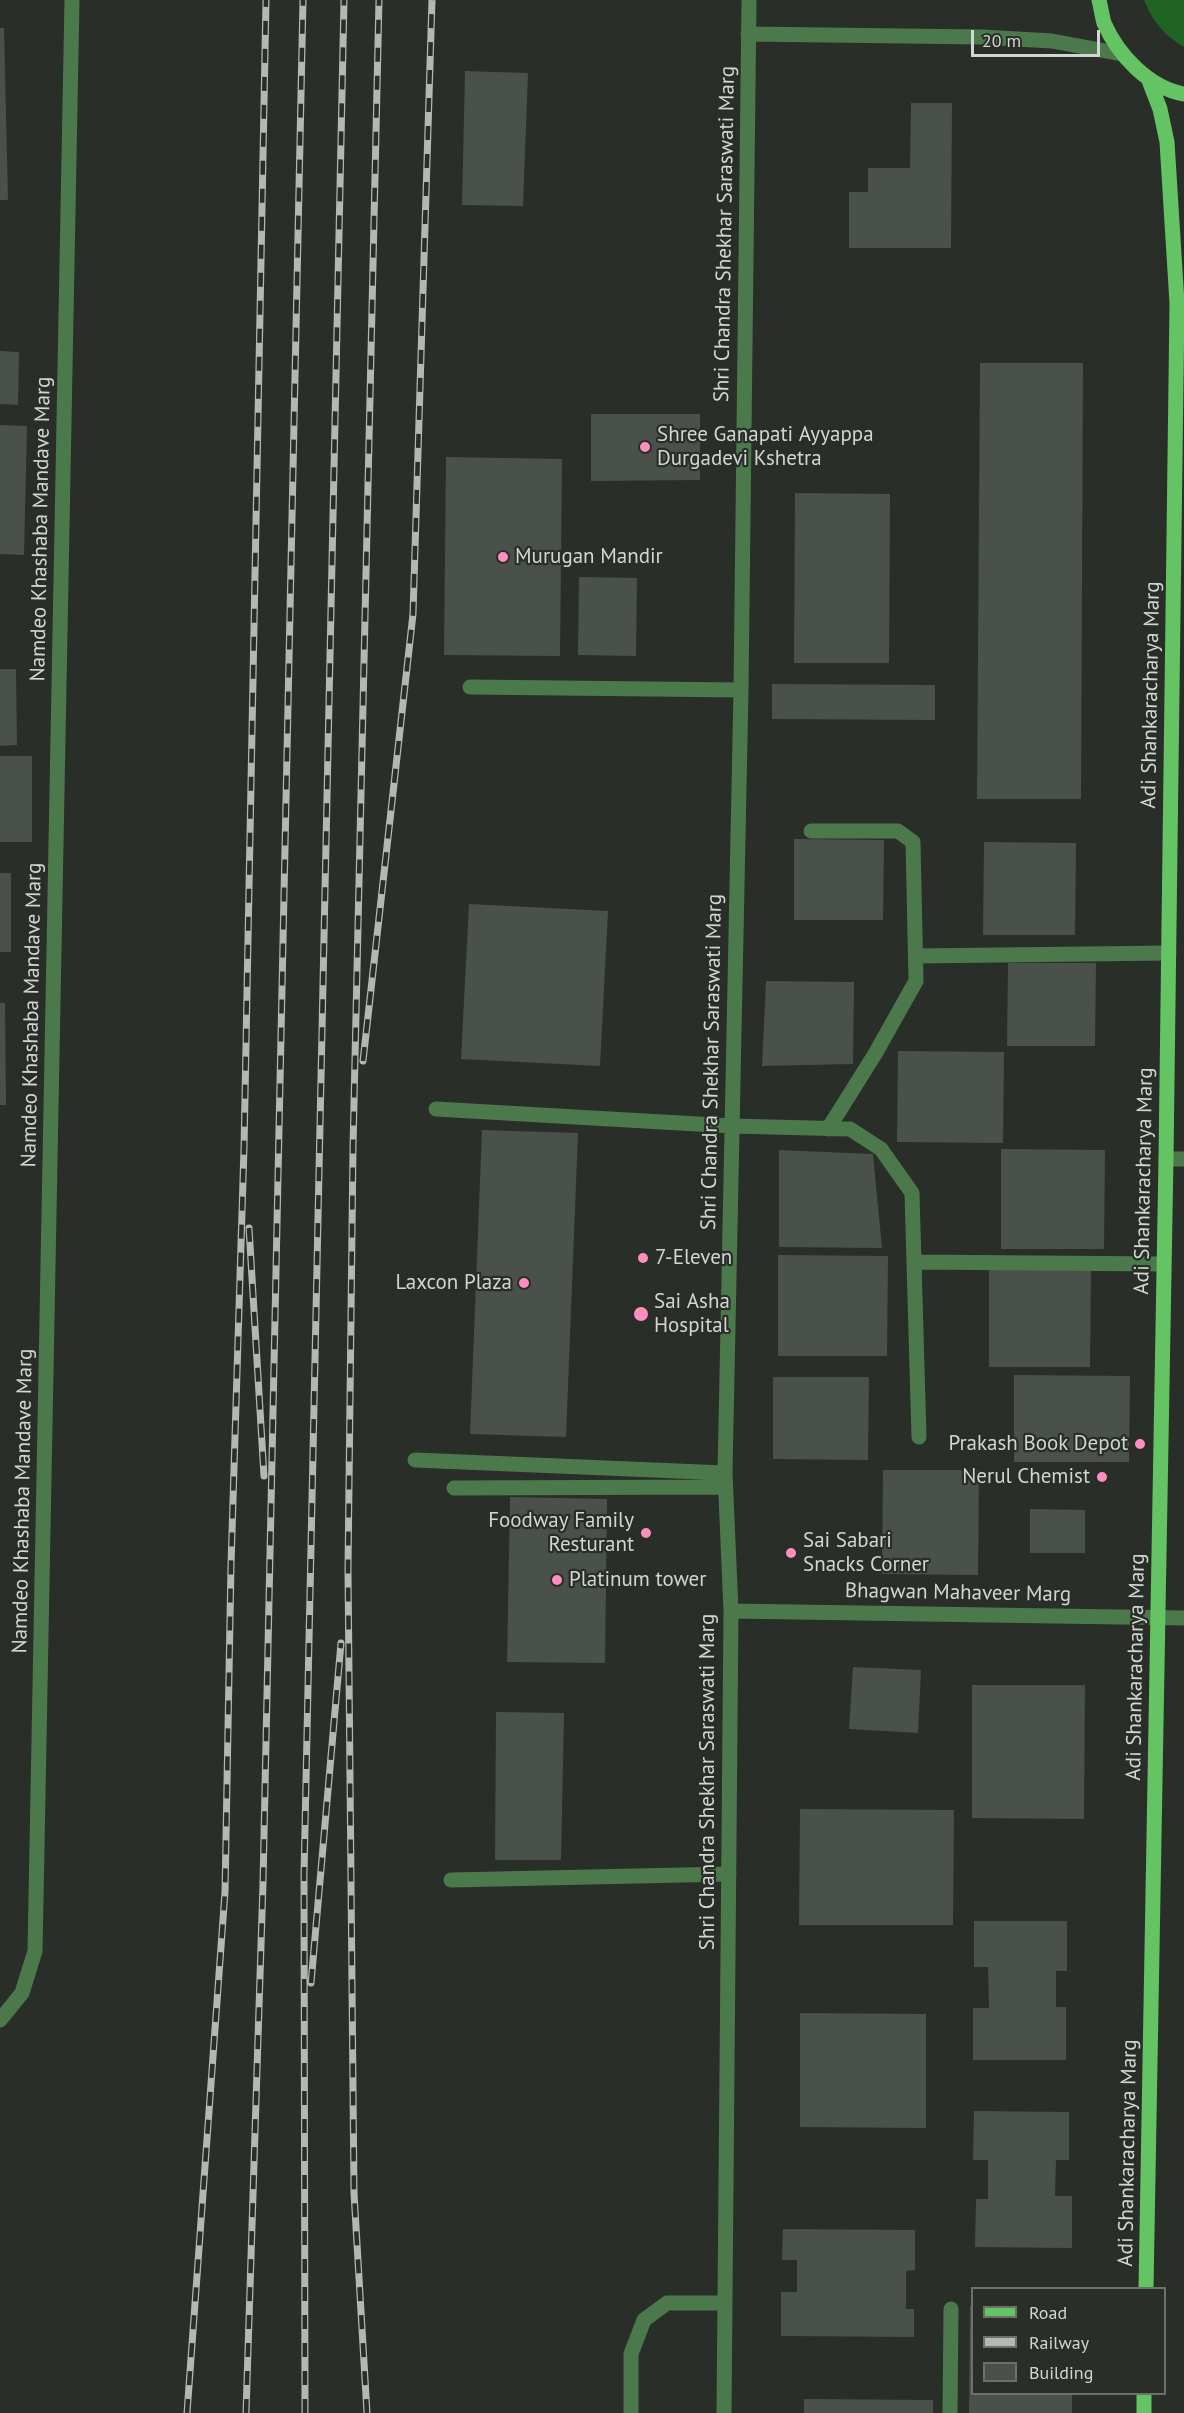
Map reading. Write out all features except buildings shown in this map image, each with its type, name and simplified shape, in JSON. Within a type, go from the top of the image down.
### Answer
[{"type":"main road","points":[[1099,0],[1104,23],[1122,54],[1148,78],[1184,94]]},
{"type":"main road","name":"Adi Shankaracharya Marg","points":[[1146,2287],[1159,1617],[1177,303],[1172,190],[1167,142],[1160,109],[1148,78]]},
{"type":"main road","points":[[1144,2395],[1144,2413]]},
{"type":"street","name":"Namdeo Khashaba Mandave Marg","points":[[0,2020],[22,1993],[35,1951],[72,0]]},
{"type":"street","name":"Shri Chandra Shekhar Saraswati Marg","points":[[724,2413],[730,1611],[725,1480],[741,690],[748,0]]},
{"type":"street","points":[[748,34],[1052,41],[1122,54]]},
{"type":"street","points":[[470,687],[741,690]]},
{"type":"street","points":[[811,831],[898,831],[913,842],[916,981],[828,1129]]},
{"type":"street","points":[[916,956],[1168,953]]},
{"type":"street","points":[[436,1109],[732,1126],[850,1130],[881,1149],[912,1192],[919,1437]]},
{"type":"street","points":[[1166,1159],[1184,1159]]},
{"type":"street","points":[[914,1262],[1163,1264]]},
{"type":"street","points":[[416,1460],[725,1480]]},
{"type":"street","points":[[454,1488],[725,1480]]},
{"type":"street","name":"Bhagwan Mahaveer Marg","points":[[730,1611],[1184,1618]]},
{"type":"street","points":[[451,1880],[729,1874]]},
{"type":"street","points":[[631,2413],[631,2354],[644,2320],[667,2303],[725,2303]]},
{"type":"street","points":[[950,2413],[951,2309]]},
{"type":"green space","points":[[1144,0],[1184,0],[1184,47],[1160,27]]},
{"type":"railway","points":[[187,2413],[225,1892],[231,1565],[244,1148],[266,0]]},
{"type":"railway","points":[[246,2413],[263,1883],[303,0]]},
{"type":"railway","points":[[305,2413],[304,1874],[344,0]]},
{"type":"railway","points":[[367,2413],[354,2193],[348,1569],[353,1147],[379,0]]},
{"type":"railway","points":[[363,1061],[413,614],[432,0]]},
{"type":"railway","points":[[249,1228],[264,1476]]},
{"type":"railway","points":[[311,1983],[341,1643]]},
{"type":"place","name":"Shree Ganapati Ayyappa Durgadevi Kshetra","points":[[645,447]]},
{"type":"place","name":"Murugan Mandir","points":[[503,557]]},
{"type":"place","name":"7-Eleven","points":[[643,1258]]},
{"type":"place","name":"Laxcon Plaza","points":[[524,1283]]},
{"type":"place","name":"Sai Asha Hospital","points":[[641,1314]]},
{"type":"place","name":"Prakash Book Depot","points":[[1140,1444]]},
{"type":"place","name":"Nerul Chemist","points":[[1102,1477]]},
{"type":"place","name":"Foodway Family Resturant","points":[[646,1533]]},
{"type":"place","name":"Sai Sabari Snacks Corner","points":[[791,1553]]},
{"type":"place","name":"Platinum tower","points":[[557,1580]]}]
